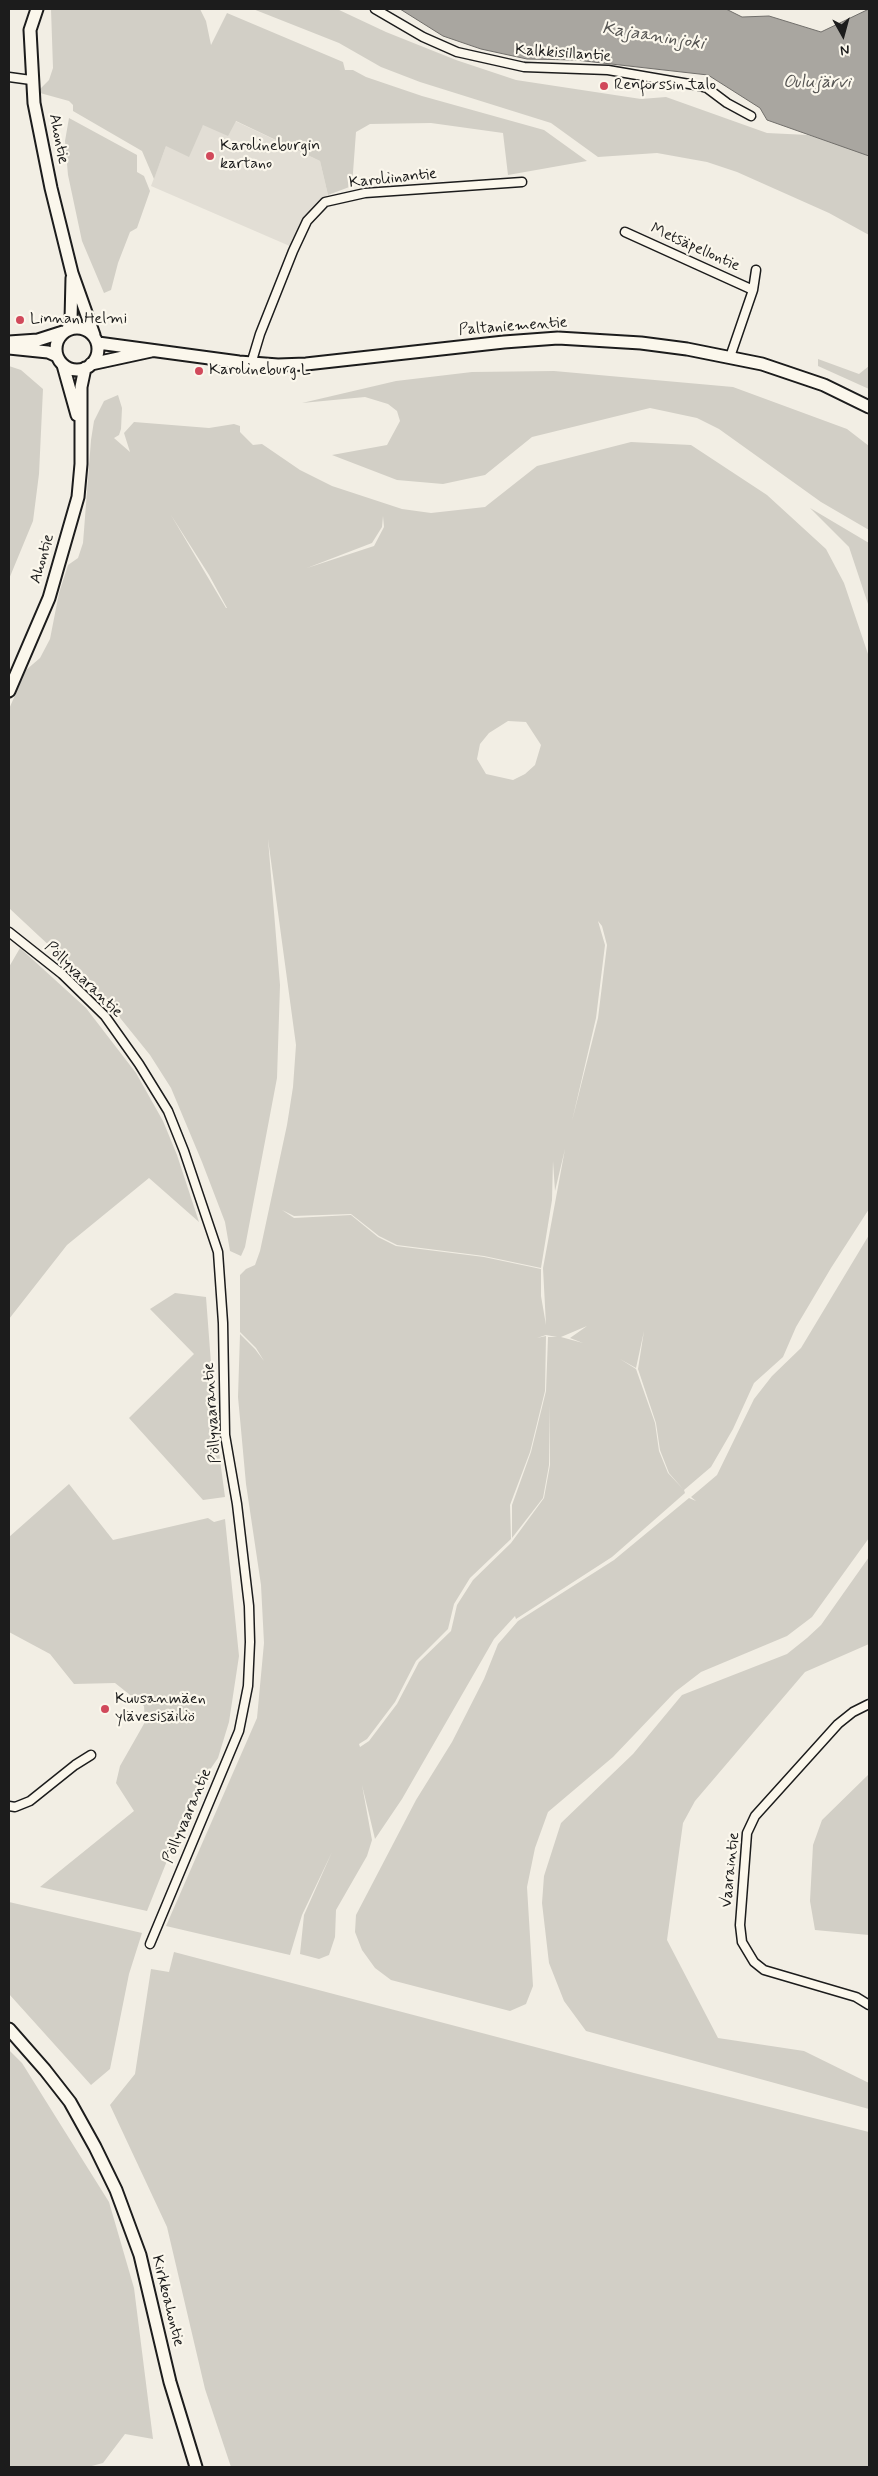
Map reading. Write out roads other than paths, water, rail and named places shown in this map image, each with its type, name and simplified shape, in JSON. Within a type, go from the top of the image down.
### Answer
[{"type":"street","name":"Ahontie","points":[[37,9],[30,30],[31,80],[51,188],[72,273],[96,339]]},
{"type":"street","name":"Kalkkisillantie","points":[[375,9],[423,37],[457,52],[524,67],[608,70],[696,85],[707,88],[727,103],[751,116]]},
{"type":"street","points":[[9,76],[31,80]]},
{"type":"street","name":"Karoliinantie","points":[[251,364],[260,334],[293,251],[307,221],[326,202],[365,192],[522,182]]},
{"type":"street","name":"Metsäpellontie","points":[[625,232],[753,290]]},
{"type":"street","name":"Metsäpellontie","points":[[730,357],[753,290],[756,270]]},
{"type":"street","name":"Ahontie","points":[[66,330],[71,320],[72,273]]},
{"type":"street","points":[[9,342],[38,340],[66,330],[84,328],[96,339],[98,355],[88,367],[76,370],[43,352],[9,348]]},
{"type":"street","points":[[60,360],[57,340],[66,330]]},
{"type":"street","name":"Paltaniementie","points":[[96,339],[116,347],[138,347],[151,351],[251,364],[306,364],[504,342],[558,338],[641,342],[730,357],[793,373],[869,407]]},
{"type":"street","name":"Paltaniementie","points":[[88,367],[151,351]]},
{"type":"street","name":"Ahontie","points":[[60,360],[81,429]]},
{"type":"street","name":"Ahontie","points":[[9,691],[49,598],[78,497],[81,387],[88,367]]},
{"type":"street","name":"Pöllyvaarantie","points":[[9,932],[62,974],[105,1016],[140,1064],[168,1111],[184,1151],[218,1252],[223,1323],[225,1435],[237,1504],[249,1606],[248,1686],[238,1731],[150,1944]]},
{"type":"street","name":"Vaaraintie","points":[[869,1704],[853,1712],[838,1724],[755,1816],[747,1833],[740,1925],[742,1942],[754,1962],[764,1970],[856,1998],[869,2005]]},
{"type":"street","points":[[9,1806],[15,1807],[30,1801],[74,1764],[91,1755]]},
{"type":"street","name":"Kirkkoahontie","points":[[9,2029],[70,2102],[116,2190],[140,2255],[170,2382],[196,2467]]},
{"type":"water","name":"Oulujärvi","points":[[400,9],[726,9],[742,17],[769,16],[821,32],[869,9],[869,156],[767,120],[760,108],[708,75],[576,60],[527,59],[481,49],[443,36]]},
{"type":"place","name":"Renforssin talo","points":[[604,86]]},
{"type":"place","name":"Karolineburgin kartano","points":[[210,156]]},
{"type":"place","name":"Linnan Helmi","points":[[20,320]]},
{"type":"place","name":"Karolineburg L","points":[[199,371]]},
{"type":"place","name":"Kuusanmäen ylävesisäiliö","points":[[105,1709]]},
{"type":"water label","name":"Kajaaninjoki","points":[[653,37]]}]
